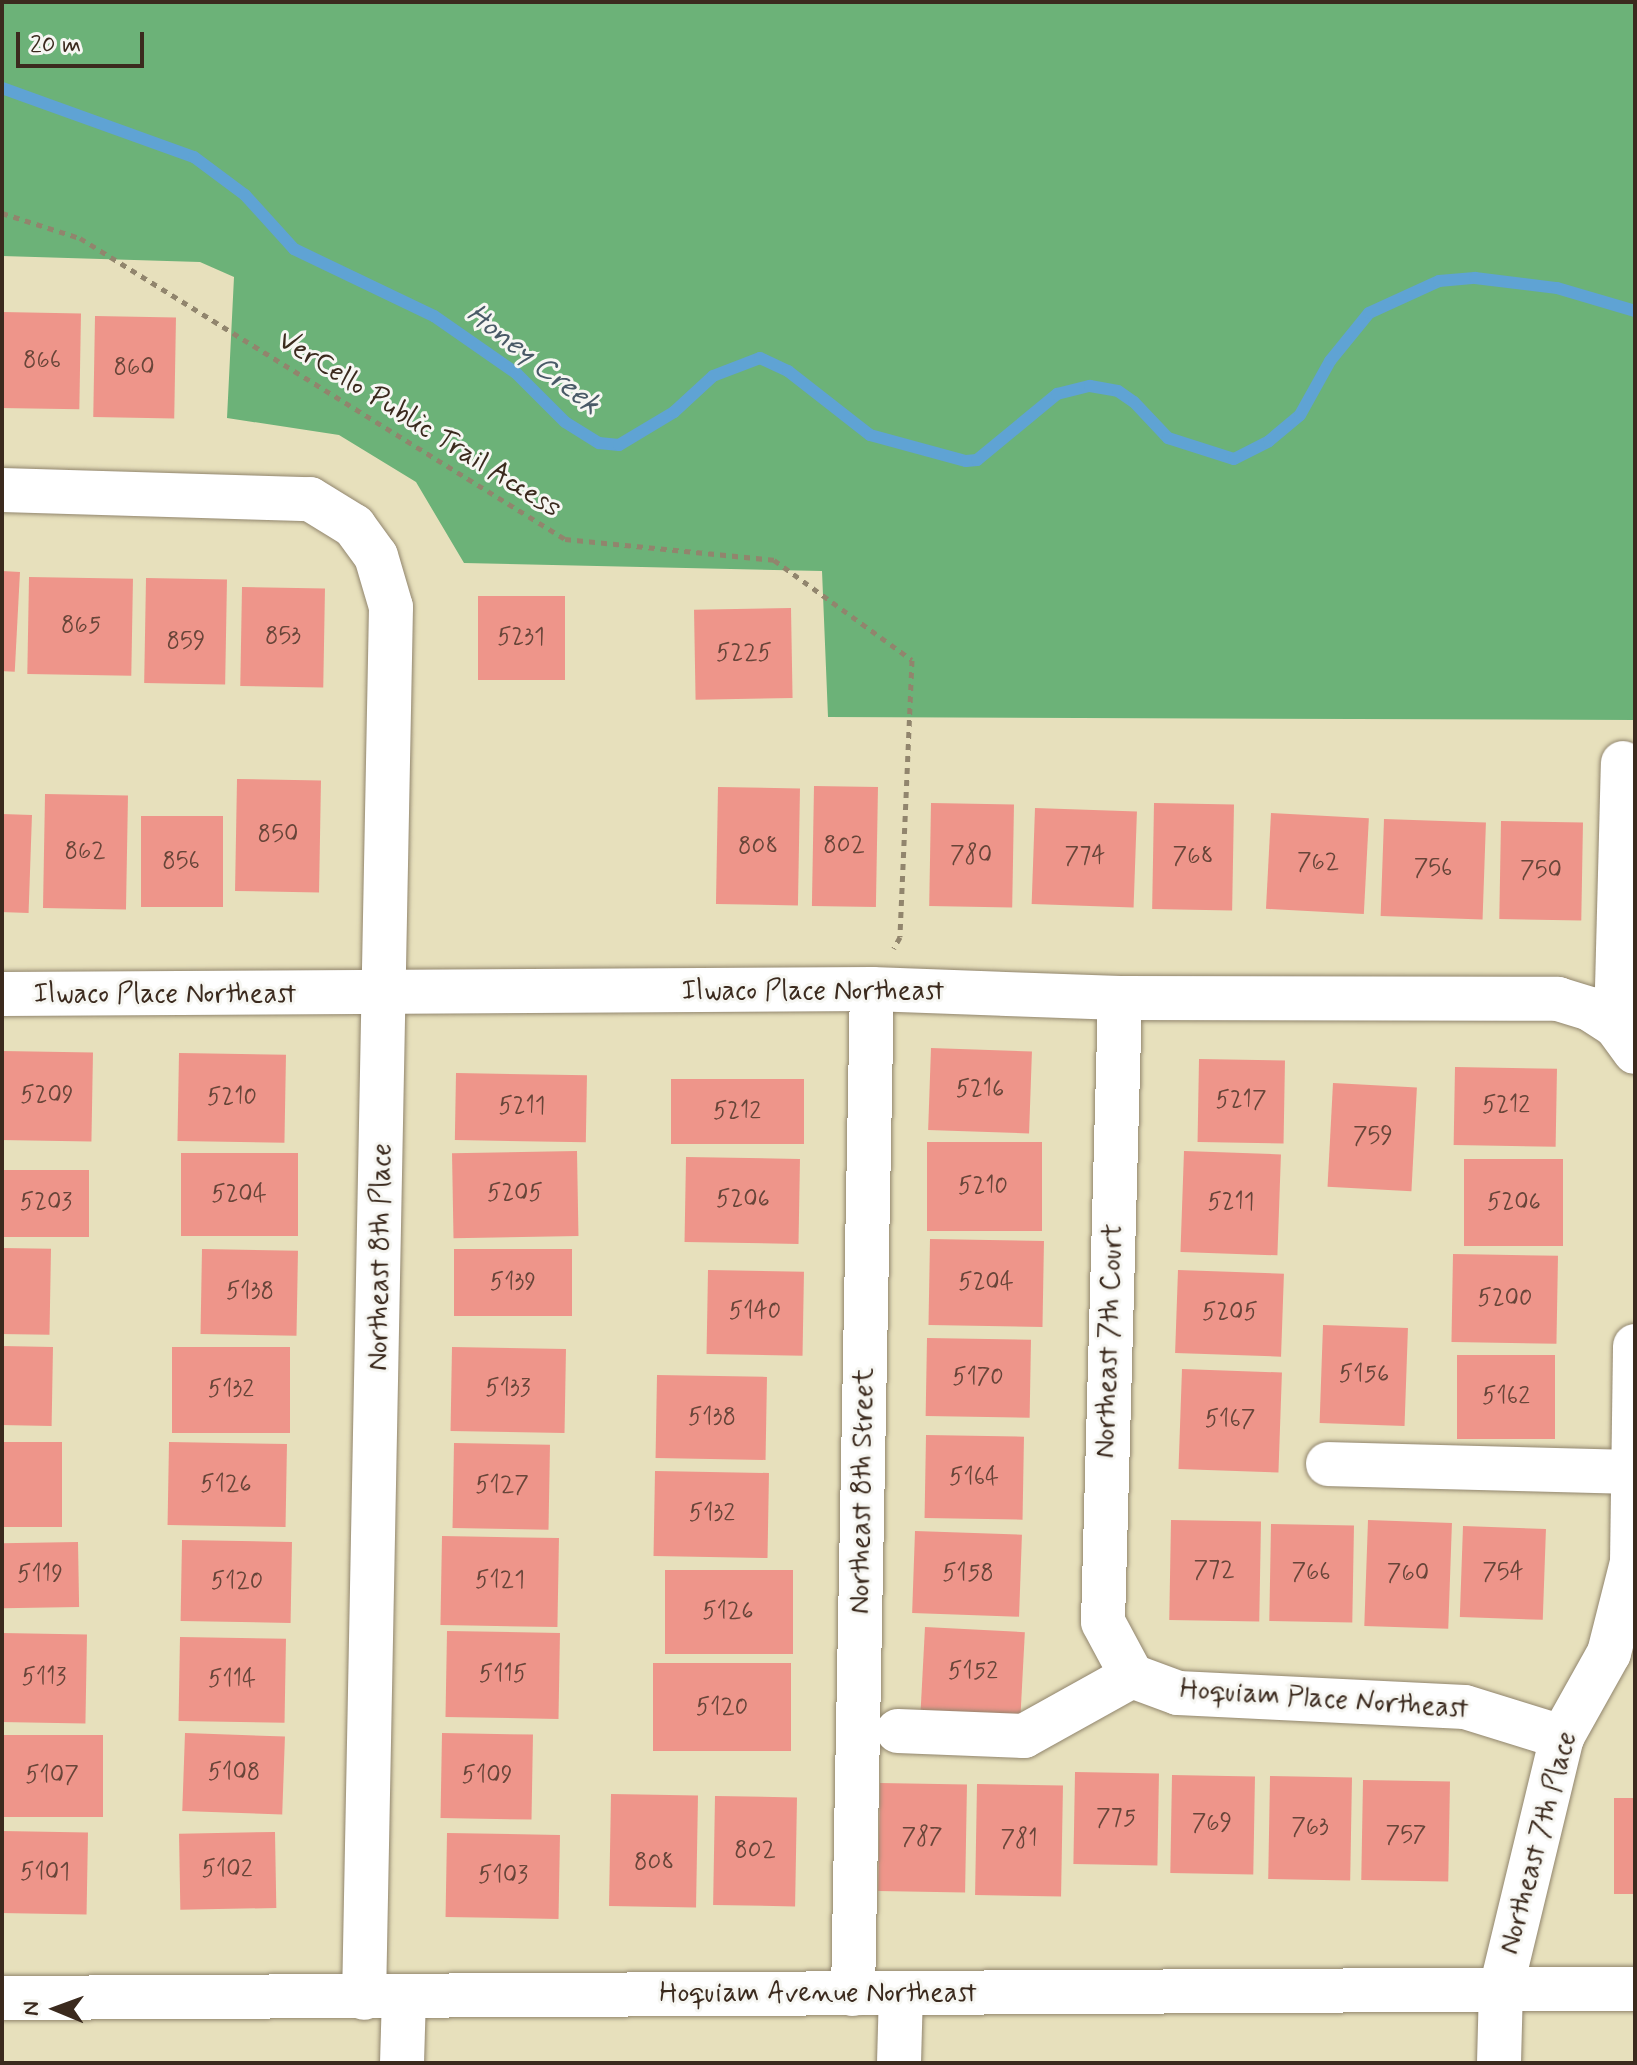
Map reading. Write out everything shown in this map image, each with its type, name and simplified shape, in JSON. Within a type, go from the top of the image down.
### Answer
[{"type":"street","name":"Northeast 8th Place","points":[[2,490],[310,499],[354,526],[376,556],[391,607],[384,1998],[402,2063]]},
{"type":"street","points":[[1623,763],[1626,1039]]},
{"type":"street","name":"Ilwaco Place Northeast","points":[[2,994],[387,996],[872,989],[1120,998],[1558,999],[1590,1009],[1626,1039]]},
{"type":"street","name":"Northeast 8th Street","points":[[853,1994],[872,989]]},
{"type":"street","name":"Northeast 7th Court","points":[[1120,998],[1103,1622],[1132,1676]]},
{"type":"street","name":"Northeast 7th Place","points":[[1499,2063],[1501,1989],[1562,1737],[1609,1653],[1632,1562],[1635,1346]]},
{"type":"street","points":[[1328,1464],[1633,1472]]},
{"type":"street","points":[[898,1731],[1024,1736],[1132,1676]]},
{"type":"street","name":"Hoquiam Place Northeast","points":[[1132,1676],[1178,1693],[1465,1707],[1562,1737]]},
{"type":"street","name":"Hoquiam Avenue Northeast","points":[[2,1998],[1635,1989]]},
{"type":"street","points":[[899,2063],[901,1993]]},
{"type":"path","name":"VerCello Public Trail Access","points":[[2,213],[80,238],[565,539],[774,560],[912,660],[900,937],[872,989]]},
{"type":"green space","points":[[2,2],[1635,2],[1635,720],[828,717],[822,571],[464,563],[416,482],[339,435],[227,418],[234,277],[200,262],[2,256]]},
{"type":"building","points":[[2,312],[81,313],[79,409],[2,408]]},
{"type":"building","points":[[95,316],[176,317],[174,418],[93,417]]},
{"type":"building","points":[[2,571],[20,572],[15,672],[2,671]]},
{"type":"building","points":[[29,577],[133,579],[131,676],[27,674]]},
{"type":"building","points":[[146,578],[227,579],[225,684],[144,683]]},
{"type":"building","points":[[242,587],[325,588],[323,687],[240,686]]},
{"type":"building","points":[[478,596],[565,596],[565,680],[478,680]]},
{"type":"building","points":[[791,608],[793,698],[696,700],[694,610]]},
{"type":"building","points":[[237,779],[321,780],[319,892],[235,891]]},
{"type":"building","points":[[814,786],[878,787],[876,907],[812,906]]},
{"type":"building","points":[[718,787],[800,788],[798,905],[716,904]]},
{"type":"building","points":[[45,794],[128,795],[126,909],[43,908]]},
{"type":"building","points":[[931,803],[1014,804],[1012,907],[929,906]]},
{"type":"building","points":[[1154,803],[1234,804],[1232,910],[1152,909]]},
{"type":"building","points":[[1035,808],[1137,812],[1134,908],[1032,904]]},
{"type":"building","points":[[1271,813],[1369,818],[1364,914],[1266,909]]},
{"type":"building","points":[[2,814],[32,815],[29,913],[2,912]]},
{"type":"building","points":[[141,816],[223,816],[223,907],[141,907]]},
{"type":"building","points":[[1384,819],[1486,823],[1483,920],[1381,916]]},
{"type":"building","points":[[1501,821],[1583,822],[1581,920],[1499,919]]},
{"type":"building","points":[[931,1048],[1032,1052],[1029,1133],[928,1130]]},
{"type":"building","points":[[2,1051],[93,1053],[91,1142],[2,1140]]},
{"type":"building","points":[[179,1053],[286,1055],[284,1143],[177,1141]]},
{"type":"building","points":[[1199,1059],[1285,1061],[1284,1143],[1198,1142]]},
{"type":"building","points":[[1455,1067],[1557,1069],[1556,1147],[1454,1145]]},
{"type":"building","points":[[456,1073],[587,1075],[586,1142],[455,1140]]},
{"type":"building","points":[[671,1079],[804,1079],[804,1144],[671,1144]]},
{"type":"building","points":[[1333,1083],[1417,1087],[1411,1191],[1328,1187]]},
{"type":"building","points":[[927,1142],[1042,1142],[1042,1231],[927,1231]]},
{"type":"building","points":[[577,1151],[578,1236],[454,1238],[452,1153]]},
{"type":"building","points":[[1184,1151],[1281,1154],[1277,1255],[1180,1252]]},
{"type":"building","points":[[181,1153],[298,1153],[298,1236],[181,1236]]},
{"type":"building","points":[[686,1157],[800,1159],[798,1244],[685,1242]]},
{"type":"building","points":[[1464,1159],[1563,1159],[1563,1246],[1464,1246]]},
{"type":"building","points":[[2,1170],[89,1170],[89,1237],[2,1237]]},
{"type":"building","points":[[930,1239],[1044,1241],[1042,1327],[928,1325]]},
{"type":"building","points":[[2,1248],[51,1249],[49,1335],[2,1334]]},
{"type":"building","points":[[202,1249],[298,1251],[297,1336],[201,1334]]},
{"type":"building","points":[[454,1249],[572,1249],[572,1316],[454,1316]]},
{"type":"building","points":[[1453,1254],[1558,1256],[1556,1344],[1451,1342]]},
{"type":"building","points":[[708,1270],[804,1272],[803,1356],[707,1354]]},
{"type":"building","points":[[1178,1270],[1284,1274],[1281,1357],[1175,1353]]},
{"type":"building","points":[[1323,1325],[1408,1328],[1405,1426],[1320,1423]]},
{"type":"building","points":[[927,1338],[1031,1340],[1030,1418],[926,1416]]},
{"type":"building","points":[[2,1346],[53,1347],[52,1426],[2,1425]]},
{"type":"building","points":[[172,1347],[290,1347],[290,1433],[172,1433]]},
{"type":"building","points":[[452,1347],[566,1349],[565,1433],[451,1431]]},
{"type":"building","points":[[1457,1355],[1555,1355],[1555,1439],[1457,1439]]},
{"type":"building","points":[[1182,1369],[1282,1372],[1278,1472],[1179,1469]]},
{"type":"building","points":[[657,1375],[767,1377],[766,1460],[656,1458]]},
{"type":"building","points":[[926,1435],[1024,1437],[1023,1520],[925,1518]]},
{"type":"building","points":[[2,1442],[62,1442],[62,1527],[2,1527]]},
{"type":"building","points":[[169,1442],[287,1444],[286,1527],[168,1525]]},
{"type":"building","points":[[454,1443],[550,1445],[549,1530],[453,1528]]},
{"type":"building","points":[[655,1471],[769,1473],[767,1558],[654,1556]]},
{"type":"building","points":[[1171,1520],[1261,1522],[1259,1622],[1169,1620]]},
{"type":"building","points":[[1368,1520],[1452,1523],[1448,1629],[1364,1626]]},
{"type":"building","points":[[1271,1524],[1354,1525],[1352,1622],[1269,1621]]},
{"type":"building","points":[[1463,1526],[1546,1529],[1543,1620],[1460,1617]]},
{"type":"building","points":[[915,1531],[1022,1535],[1019,1617],[912,1613]]},
{"type":"building","points":[[442,1536],[559,1538],[557,1627],[440,1625]]},
{"type":"building","points":[[182,1540],[292,1542],[291,1623],[181,1621]]},
{"type":"building","points":[[78,1542],[79,1607],[3,1608],[2,1543]]},
{"type":"building","points":[[665,1570],[793,1570],[793,1654],[665,1654]]},
{"type":"building","points":[[925,1627],[1025,1632],[1020,1717],[921,1712]]},
{"type":"building","points":[[447,1631],[560,1633],[558,1719],[445,1717]]},
{"type":"building","points":[[2,1633],[87,1634],[85,1723],[2,1722]]},
{"type":"building","points":[[180,1637],[286,1639],[285,1723],[179,1721]]},
{"type":"building","points":[[653,1663],[791,1663],[791,1751],[653,1751]]},
{"type":"building","points":[[185,1733],[285,1736],[282,1814],[182,1811]]},
{"type":"building","points":[[442,1733],[533,1735],[532,1820],[441,1818]]},
{"type":"building","points":[[2,1735],[103,1735],[103,1817],[2,1817]]},
{"type":"building","points":[[1075,1772],[1159,1773],[1157,1865],[1073,1864]]},
{"type":"building","points":[[1172,1775],[1255,1776],[1253,1874],[1170,1873]]},
{"type":"building","points":[[1270,1776],[1352,1777],[1350,1880],[1268,1879]]},
{"type":"building","points":[[1363,1780],[1450,1782],[1448,1882],[1361,1880]]},
{"type":"building","points":[[880,1783],[967,1785],[965,1893],[878,1891]]},
{"type":"building","points":[[977,1784],[1063,1786],[1061,1896],[975,1895]]},
{"type":"building","points":[[611,1794],[698,1796],[696,1908],[609,1906]]},
{"type":"building","points":[[715,1796],[797,1797],[795,1906],[713,1905]]},
{"type":"building","points":[[1614,1798],[1635,1798],[1635,1894],[1614,1894]]},
{"type":"building","points":[[2,1831],[88,1833],[87,1914],[2,1913]]},
{"type":"building","points":[[275,1832],[276,1908],[180,1910],[179,1834]]},
{"type":"building","points":[[447,1833],[560,1835],[559,1919],[446,1917]]},
{"type":"waterway","name":"Honey Creek","points":[[2,88],[194,157],[245,195],[294,249],[434,316],[516,373],[565,422],[599,443],[619,445],[674,412],[713,376],[760,358],[788,371],[870,435],[966,461],[977,460],[1057,394],[1090,386],[1118,391],[1134,402],[1168,438],[1234,459],[1269,441],[1300,415],[1330,361],[1369,313],[1439,281],[1475,278],[1557,288],[1635,311]]}]
